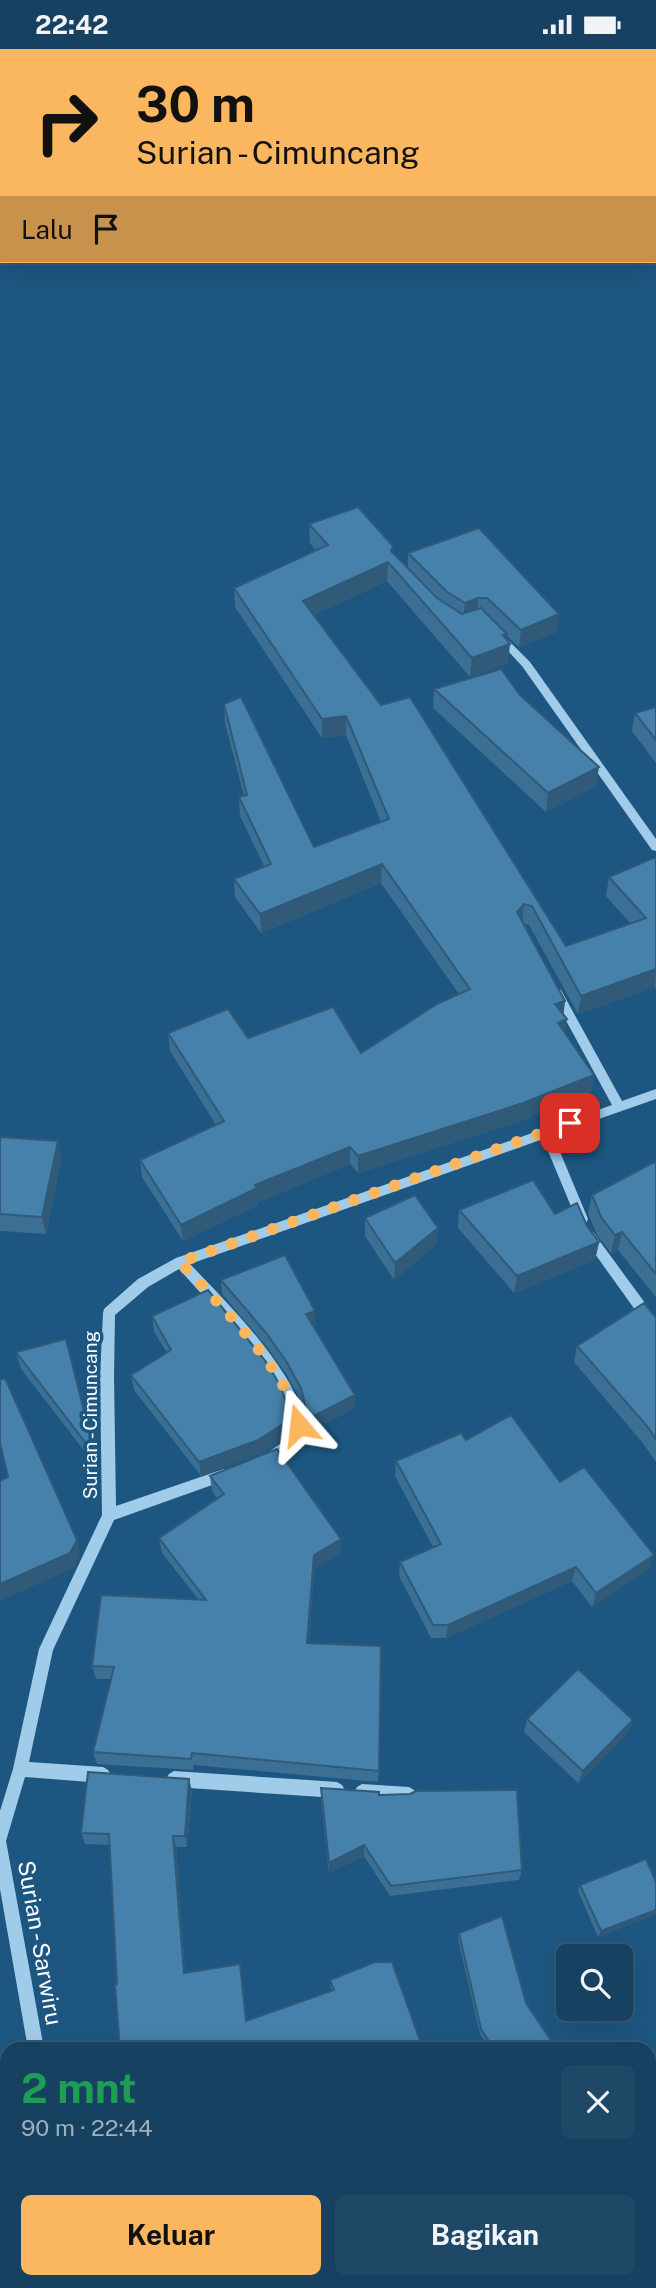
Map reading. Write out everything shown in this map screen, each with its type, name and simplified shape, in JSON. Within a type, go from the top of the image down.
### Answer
[{"type":"street","points":[[490,628],[526,664],[656,847]]},
{"type":"street","points":[[548,977],[619,1106]]},
{"type":"street","name":"Surian - Cimuncang","points":[[0,1837],[20,1769],[46,1649],[109,1515],[109,1313],[143,1283],[180,1262],[656,1094]]},
{"type":"street","points":[[546,1132],[590,1239],[656,1328]]},
{"type":"street","points":[[180,1262],[231,1317],[278,1375],[296,1409],[299,1425],[297,1439],[283,1451],[257,1465]]},
{"type":"street","points":[[109,1515],[238,1471]]},
{"type":"street","points":[[20,1769],[117,1776]]},
{"type":"street","points":[[159,1779],[409,1795]]},
{"type":"street","name":"Surian - Sarwiru","points":[[0,1845],[35,2042]]},
{"type":"building","points":[[358,507],[393,546],[391,551],[437,598],[462,614],[481,608],[507,634],[503,635],[510,644],[472,658],[388,562],[303,601],[381,705],[410,697],[566,946],[646,918],[609,877],[656,857],[656,969],[581,996],[532,906],[524,904],[517,912],[565,1001],[555,1004],[567,1019],[558,1023],[594,1075],[523,1103],[358,1156],[350,1147],[255,1185],[257,1188],[181,1225],[140,1160],[224,1121],[168,1033],[228,1009],[248,1038],[333,1007],[361,1053],[437,1004],[470,989],[382,864],[260,914],[234,879],[271,864],[239,797],[247,795],[224,704],[241,697],[314,847],[389,819],[346,716],[322,719],[234,588],[328,545],[309,524]]},
{"type":"building","points":[[479,528],[559,614],[521,630],[487,598],[465,603],[447,592],[408,553]]},
{"type":"building","points":[[501,669],[520,695],[599,767],[548,793],[434,689]]},
{"type":"building","points":[[656,707],[656,740],[635,713]]},
{"type":"building","points":[[0,1137],[58,1141],[42,1217],[0,1214]]},
{"type":"building","points":[[656,1161],[656,1274],[622,1232],[615,1235],[601,1217],[592,1195]]},
{"type":"building","points":[[533,1180],[555,1214],[577,1203],[587,1226],[599,1242],[517,1276],[459,1210]]},
{"type":"building","points":[[415,1195],[438,1228],[395,1263],[365,1218]]},
{"type":"building","points":[[285,1255],[315,1311],[306,1314],[355,1395],[306,1420],[307,1412],[301,1388],[286,1361],[221,1280]]},
{"type":"building","points":[[208,1290],[267,1363],[281,1387],[288,1408],[286,1422],[258,1440],[199,1462],[131,1375],[171,1350],[152,1316]]},
{"type":"building","points":[[644,1303],[656,1318],[656,1439],[577,1346]]},
{"type":"building","points":[[66,1339],[95,1455],[16,1352]]},
{"type":"building","points":[[5,1378],[77,1540],[70,1553],[0,1584],[0,1481],[8,1477],[0,1443],[0,1380]]},
{"type":"building","points":[[511,1415],[560,1482],[584,1467],[654,1555],[596,1593],[576,1567],[448,1625],[433,1625],[400,1562],[441,1544],[396,1461],[461,1433],[466,1440]]},
{"type":"building","points":[[277,1449],[341,1539],[314,1555],[307,1643],[381,1646],[379,1771],[192,1753],[191,1759],[93,1752],[114,1667],[92,1666],[101,1595],[206,1600],[159,1538],[224,1494],[210,1476]]},
{"type":"building","points":[[578,1669],[633,1720],[583,1771],[527,1719]]},
{"type":"building","points":[[88,1772],[189,1779],[185,1836],[173,1836],[184,1973],[240,1964],[246,2021],[334,1990],[330,1980],[375,1962],[392,1962],[421,2042],[119,2042],[109,1834],[81,1833]]},
{"type":"building","points":[[321,1788],[379,1792],[379,1795],[410,1794],[416,1791],[517,1790],[522,1870],[391,1886],[364,1845],[329,1863]]},
{"type":"building","points":[[646,1859],[656,1882],[656,1910],[601,1931],[580,1885]]},
{"type":"building","points":[[502,1916],[526,2003],[552,2042],[489,2042],[481,2029],[459,1933]]},
{"type":"route","points":[[299,1425],[289,1392],[278,1375],[231,1317],[180,1262],[570,1123]]}]
